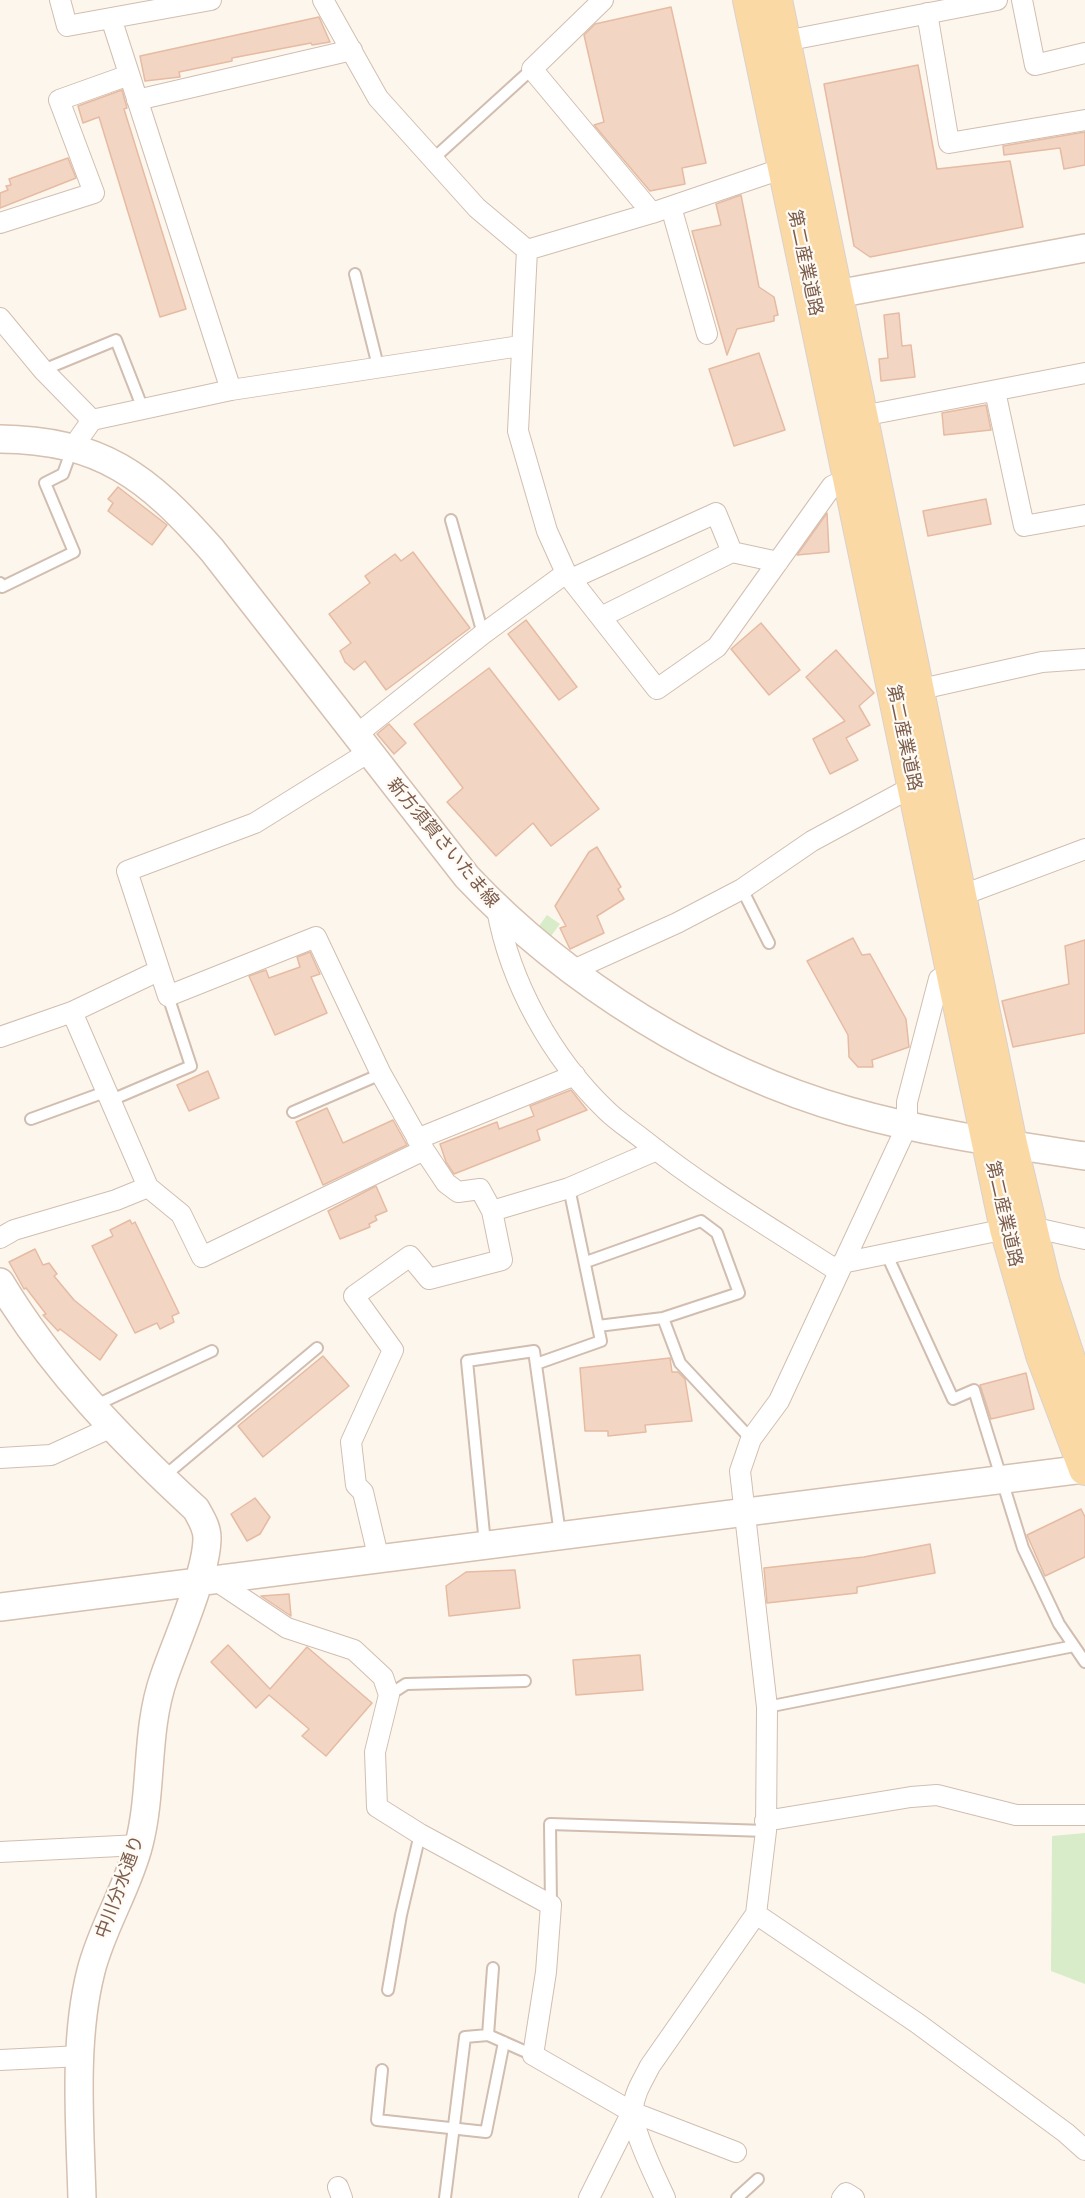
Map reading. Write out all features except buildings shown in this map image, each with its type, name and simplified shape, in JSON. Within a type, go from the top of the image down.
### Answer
[{"type":"main road","name":"第二産業道路","points":[[749,0],[784,168],[862,416],[960,896],[999,1143]]},
{"type":"main road","name":"第二産業道路","points":[[776,0],[825,296],[850,478],[914,786],[953,971],[999,1143],[1042,1354],[1085,1469]]},
{"type":"main road","name":"第二産業道路","points":[[1018,1228],[1044,1282],[1085,1408]]},
{"type":"street","points":[[60,0],[67,26],[211,0]]},
{"type":"street","points":[[323,0],[378,98],[477,208],[527,250]]},
{"type":"street","points":[[784,41],[997,0]]},
{"type":"street","points":[[1022,0],[1035,65],[1085,53]]},
{"type":"street","points":[[598,1],[532,69],[652,213]]},
{"type":"street","points":[[927,13],[949,143],[1085,120]]},
{"type":"street","points":[[111,18],[231,390]]},
{"type":"street","points":[[137,100],[352,50]]},
{"type":"street","points":[[0,223],[94,193],[59,100],[129,75]]},
{"type":"street","points":[[527,250],[671,207],[784,168]]},
{"type":"street","points":[[671,207],[707,334]]},
{"type":"street","points":[[825,296],[1085,248]]},
{"type":"street","points":[[527,250],[520,346],[518,431],[547,531],[568,576],[657,689],[717,647],[832,486],[850,478]]},
{"type":"street","points":[[2,325],[42,370],[92,420]]},
{"type":"street","points":[[73,447],[92,420],[231,390],[520,346]]},
{"type":"street","points":[[862,416],[1085,373]]},
{"type":"street","points":[[995,391],[1024,526],[1085,515]]},
{"type":"street","name":"新方須賀さいたま線","points":[[0,439],[49,442],[73,447],[116,463],[179,513],[212,550],[441,845],[497,909],[572,971],[639,1018],[710,1055],[783,1088],[847,1110],[907,1126],[1085,1156]]},
{"type":"street","points":[[379,1560],[363,1492],[356,1485],[351,1442],[393,1350],[354,1296],[410,1256],[429,1279],[502,1260],[492,1211],[480,1189],[458,1192],[446,1183],[420,1144],[381,1074],[316,937],[168,996],[127,871],[255,823],[362,744],[483,634],[568,576],[716,513],[732,552]]},
{"type":"street","points":[[601,617],[732,552],[778,562]]},
{"type":"street","points":[[917,690],[1042,662],[1085,659]]},
{"type":"street","points":[[572,971],[677,923],[742,889],[812,841],[914,786]]},
{"type":"street","points":[[960,896],[1085,849]]},
{"type":"street","points":[[497,909],[503,942],[532,1011],[575,1075],[607,1111],[657,1150],[840,1267]]},
{"type":"street","points":[[0,1037],[72,1012],[158,971]]},
{"type":"street","points":[[588,2198],[632,2112],[637,2090],[650,2066],[756,1914],[765,1826],[767,1707],[740,1471],[751,1440],[780,1401],[907,1126],[907,1102],[939,979],[953,971]]},
{"type":"street","points":[[72,1012],[148,1187],[181,1214],[202,1257],[420,1144],[575,1075]]},
{"type":"street","points":[[492,1211],[569,1188],[657,1150]]},
{"type":"street","points":[[0,1238],[14,1230],[116,1200],[148,1187]]},
{"type":"street","points":[[840,1267],[886,1252],[1018,1228],[1085,1239]]},
{"type":"street","name":"中川分水通り","points":[[0,1282],[19,1314],[91,1407],[110,1428],[196,1509],[204,1522],[207,1538],[206,1581],[159,1695],[148,1763],[146,1809],[139,1845],[102,1932],[84,2002],[81,2056],[82,2198]]},
{"type":"street","points":[[0,1458],[51,1455],[110,1428]]},
{"type":"street","points":[[0,1606],[560,1538],[744,1512],[1085,1469]]},
{"type":"street","points":[[206,1581],[287,1628],[354,1650],[383,1677],[390,1695],[375,1752],[377,1807],[420,1834],[551,1905],[546,1972],[533,2055],[632,2112],[736,2152]]},
{"type":"street","points":[[765,1826],[911,1797],[937,1795],[1016,1815],[1085,1815]]},
{"type":"street","points":[[0,1852],[139,1845]]},
{"type":"street","points":[[756,1914],[917,2023],[1066,2133],[1085,2150]]},
{"type":"street","points":[[0,2060],[81,2056]]},
{"type":"street","points":[[632,2112],[644,2151],[665,2198]]},
{"type":"street","points":[[842,2198],[846,2193],[854,2198]]},
{"type":"lane","points":[[433,159],[532,69]]},
{"type":"lane","points":[[355,274],[378,366]]},
{"type":"lane","points":[[42,370],[116,340],[143,409]]},
{"type":"lane","points":[[0,583],[2,587],[74,552],[45,483],[63,474],[73,447]]},
{"type":"lane","points":[[451,520],[483,634]]},
{"type":"lane","points":[[742,889],[769,943]]},
{"type":"lane","points":[[31,1119],[107,1096],[190,1066],[168,996]]},
{"type":"lane","points":[[293,1112],[381,1074]]},
{"type":"lane","points":[[536,1364],[601,1341],[569,1188]]},
{"type":"lane","points":[[586,1262],[701,1221],[717,1233],[739,1293],[663,1318],[598,1326]]},
{"type":"lane","points":[[886,1252],[953,1399],[974,1390],[1023,1548],[1059,1624],[1085,1662]]},
{"type":"lane","points":[[663,1318],[680,1363],[751,1440]]},
{"type":"lane","points":[[162,1478],[317,1348]]},
{"type":"lane","points":[[485,1547],[467,1361],[534,1351],[560,1538]]},
{"type":"lane","points":[[91,1407],[212,1352]]},
{"type":"lane","points":[[767,1707],[1074,1646]]},
{"type":"lane","points":[[390,1695],[406,1684],[525,1681]]},
{"type":"lane","points":[[551,1905],[550,1824],[765,1826]]},
{"type":"lane","points":[[388,1990],[401,1915],[420,1834]]},
{"type":"lane","points":[[488,2035],[493,1968]]},
{"type":"lane","points":[[445,2198],[465,2037],[488,2035],[533,2055]]},
{"type":"lane","points":[[382,2070],[377,2120],[486,2132],[504,2042]]},
{"type":"lane","points":[[737,2198],[759,2179]]},
{"type":"green space","points":[[547,915],[560,924],[551,936],[539,926]]},
{"type":"green space","points":[[1085,1833],[1085,1984],[1051,1971],[1052,1836]]}]
